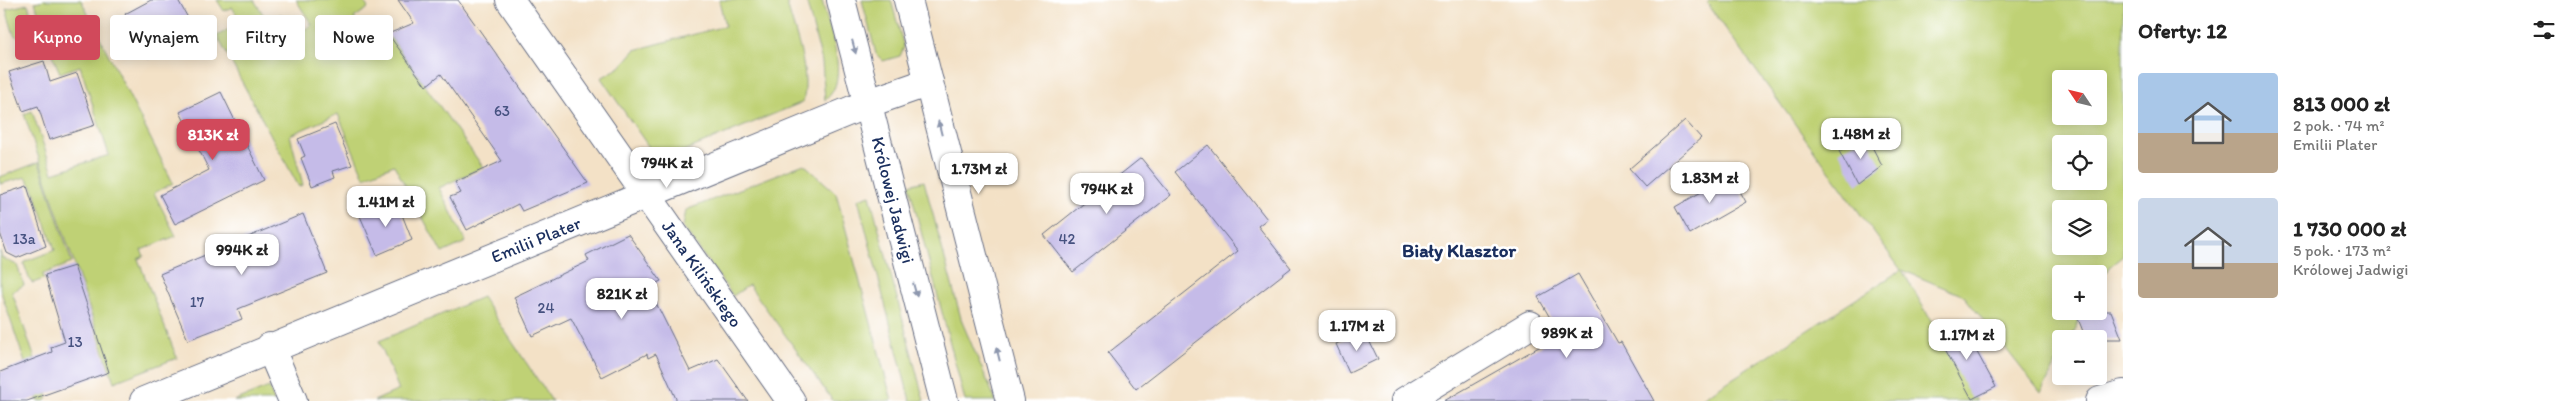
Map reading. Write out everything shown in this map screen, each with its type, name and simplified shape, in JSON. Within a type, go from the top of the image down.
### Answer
[{"type":"street","name":"Jana Kilińskiego","points":[[510,0],[791,401]]},
{"type":"street","name":"Królowej Jadwigi","points":[[842,0],[944,401]]},
{"type":"street","points":[[908,0],[1010,401]]},
{"type":"street","name":"Emilii Plater","points":[[144,401],[270,347],[869,103],[929,82]]},
{"type":"street","points":[[1405,401],[1530,325]]},
{"type":"street","points":[[270,347],[294,401]]},
{"type":"street","points":[[2100,401],[2123,394]]},
{"type":"green space","points":[[44,0],[81,0],[89,15],[39,15],[35,2]]},
{"type":"green space","points":[[217,0],[254,0],[264,15],[237,15],[232,7],[224,11]]},
{"type":"green space","points":[[296,0],[363,0],[368,8],[358,15],[315,15],[315,60],[393,60],[393,41],[483,167],[439,188],[466,242],[442,253],[394,165],[364,177],[338,114],[290,135],[303,185],[299,187],[230,60],[305,60],[305,29],[312,25]]},
{"type":"green space","points":[[719,0],[786,0],[803,64],[805,90],[803,102],[662,160],[655,156],[601,78],[620,67],[635,50],[725,26]]},
{"type":"green space","points":[[806,0],[822,0],[836,53],[837,80],[833,91],[825,100],[822,62]]},
{"type":"green space","points":[[862,0],[891,0],[904,47],[900,56],[883,61],[876,54]]},
{"type":"green space","points":[[1710,0],[2123,0],[2123,256],[2107,271],[2107,265],[2052,265],[2052,320],[2080,320],[2075,330],[2052,330],[2052,372],[2041,393],[1964,296],[1902,270],[1977,401],[1701,401],[1701,399],[1901,270],[1707,3]]},
{"type":"green space","points":[[28,4],[31,15],[15,15],[15,35],[14,35],[6,9]]},
{"type":"green space","points":[[227,30],[227,54],[217,36]]},
{"type":"green space","points":[[100,38],[173,183],[154,193],[176,236],[141,250],[144,256],[138,259],[177,358],[114,382],[24,114],[32,111],[53,173],[109,155],[80,66],[60,73],[54,60],[100,60]]},
{"type":"green space","points":[[39,162],[72,263],[43,274],[44,279],[33,283],[30,281],[24,264],[26,261],[55,250],[33,188],[26,177],[0,184],[0,177]]},
{"type":"green space","points":[[804,164],[836,193],[892,401],[833,401],[749,285],[733,296],[683,227],[686,210]]},
{"type":"green space","points":[[924,181],[962,322],[996,401],[965,401],[909,185]]},
{"type":"green space","points":[[870,195],[924,401],[910,401],[858,199]]},
{"type":"green space","points":[[0,251],[2,258],[17,265],[24,285],[12,292],[48,397],[46,401],[38,401],[0,289]]},
{"type":"green space","points":[[482,297],[552,401],[374,401],[399,390],[379,341]]},
{"type":"green space","points":[[269,387],[274,401],[234,401]]},
{"type":"building","points":[[151,0],[178,0],[186,15],[126,15]]},
{"type":"building","points":[[398,0],[458,0],[588,183],[522,211],[518,204],[467,230],[450,197],[461,193],[455,182],[502,161],[441,74],[426,86],[393,41],[393,32],[414,23]]},
{"type":"building","points":[[44,61],[50,82],[77,73],[95,125],[49,140],[38,106],[23,111],[9,72]]},
{"type":"building","points":[[221,92],[264,180],[175,224],[160,195],[209,170],[180,112]]},
{"type":"building","points":[[1685,120],[1701,138],[1645,187],[1629,169]]},
{"type":"building","points":[[335,124],[352,165],[333,171],[335,177],[312,186],[301,158],[305,156],[298,139]]},
{"type":"building","points":[[1867,137],[1882,166],[1857,185],[1839,151]]},
{"type":"building","points":[[1208,145],[1267,219],[1258,226],[1291,268],[1136,389],[1108,353],[1238,251],[1175,172]]},
{"type":"building","points":[[1141,158],[1171,195],[1073,272],[1044,235]]},
{"type":"building","points":[[1731,175],[1746,202],[1690,234],[1675,207]]},
{"type":"building","points":[[27,186],[46,246],[17,258],[7,253],[0,233],[0,195]]},
{"type":"building","points":[[397,202],[412,240],[377,255],[360,216]]},
{"type":"building","points":[[303,214],[327,273],[238,309],[242,319],[188,340],[160,274]]},
{"type":"building","points":[[628,234],[661,281],[648,287],[690,371],[718,359],[748,401],[677,401],[656,354],[648,358],[647,354],[602,377],[571,318],[532,336],[514,297],[589,261],[586,255]]},
{"type":"building","points":[[74,266],[109,372],[27,401],[0,401],[0,372],[52,352],[51,347],[65,342],[45,275]]},
{"type":"building","points":[[1578,274],[1618,343],[1621,342],[1654,401],[1444,401],[1560,335],[1538,297]]},
{"type":"building","points":[[2107,311],[2111,311],[2122,339],[2107,339],[2107,330],[2082,330],[2079,320],[2107,320]]},
{"type":"building","points":[[1961,323],[1996,387],[1972,399],[1938,336]]},
{"type":"building","points":[[1364,330],[1378,359],[1349,373],[1336,344]]},
{"type":"district","name":"Biały Klasztor","points":[[1459,250]]}]
